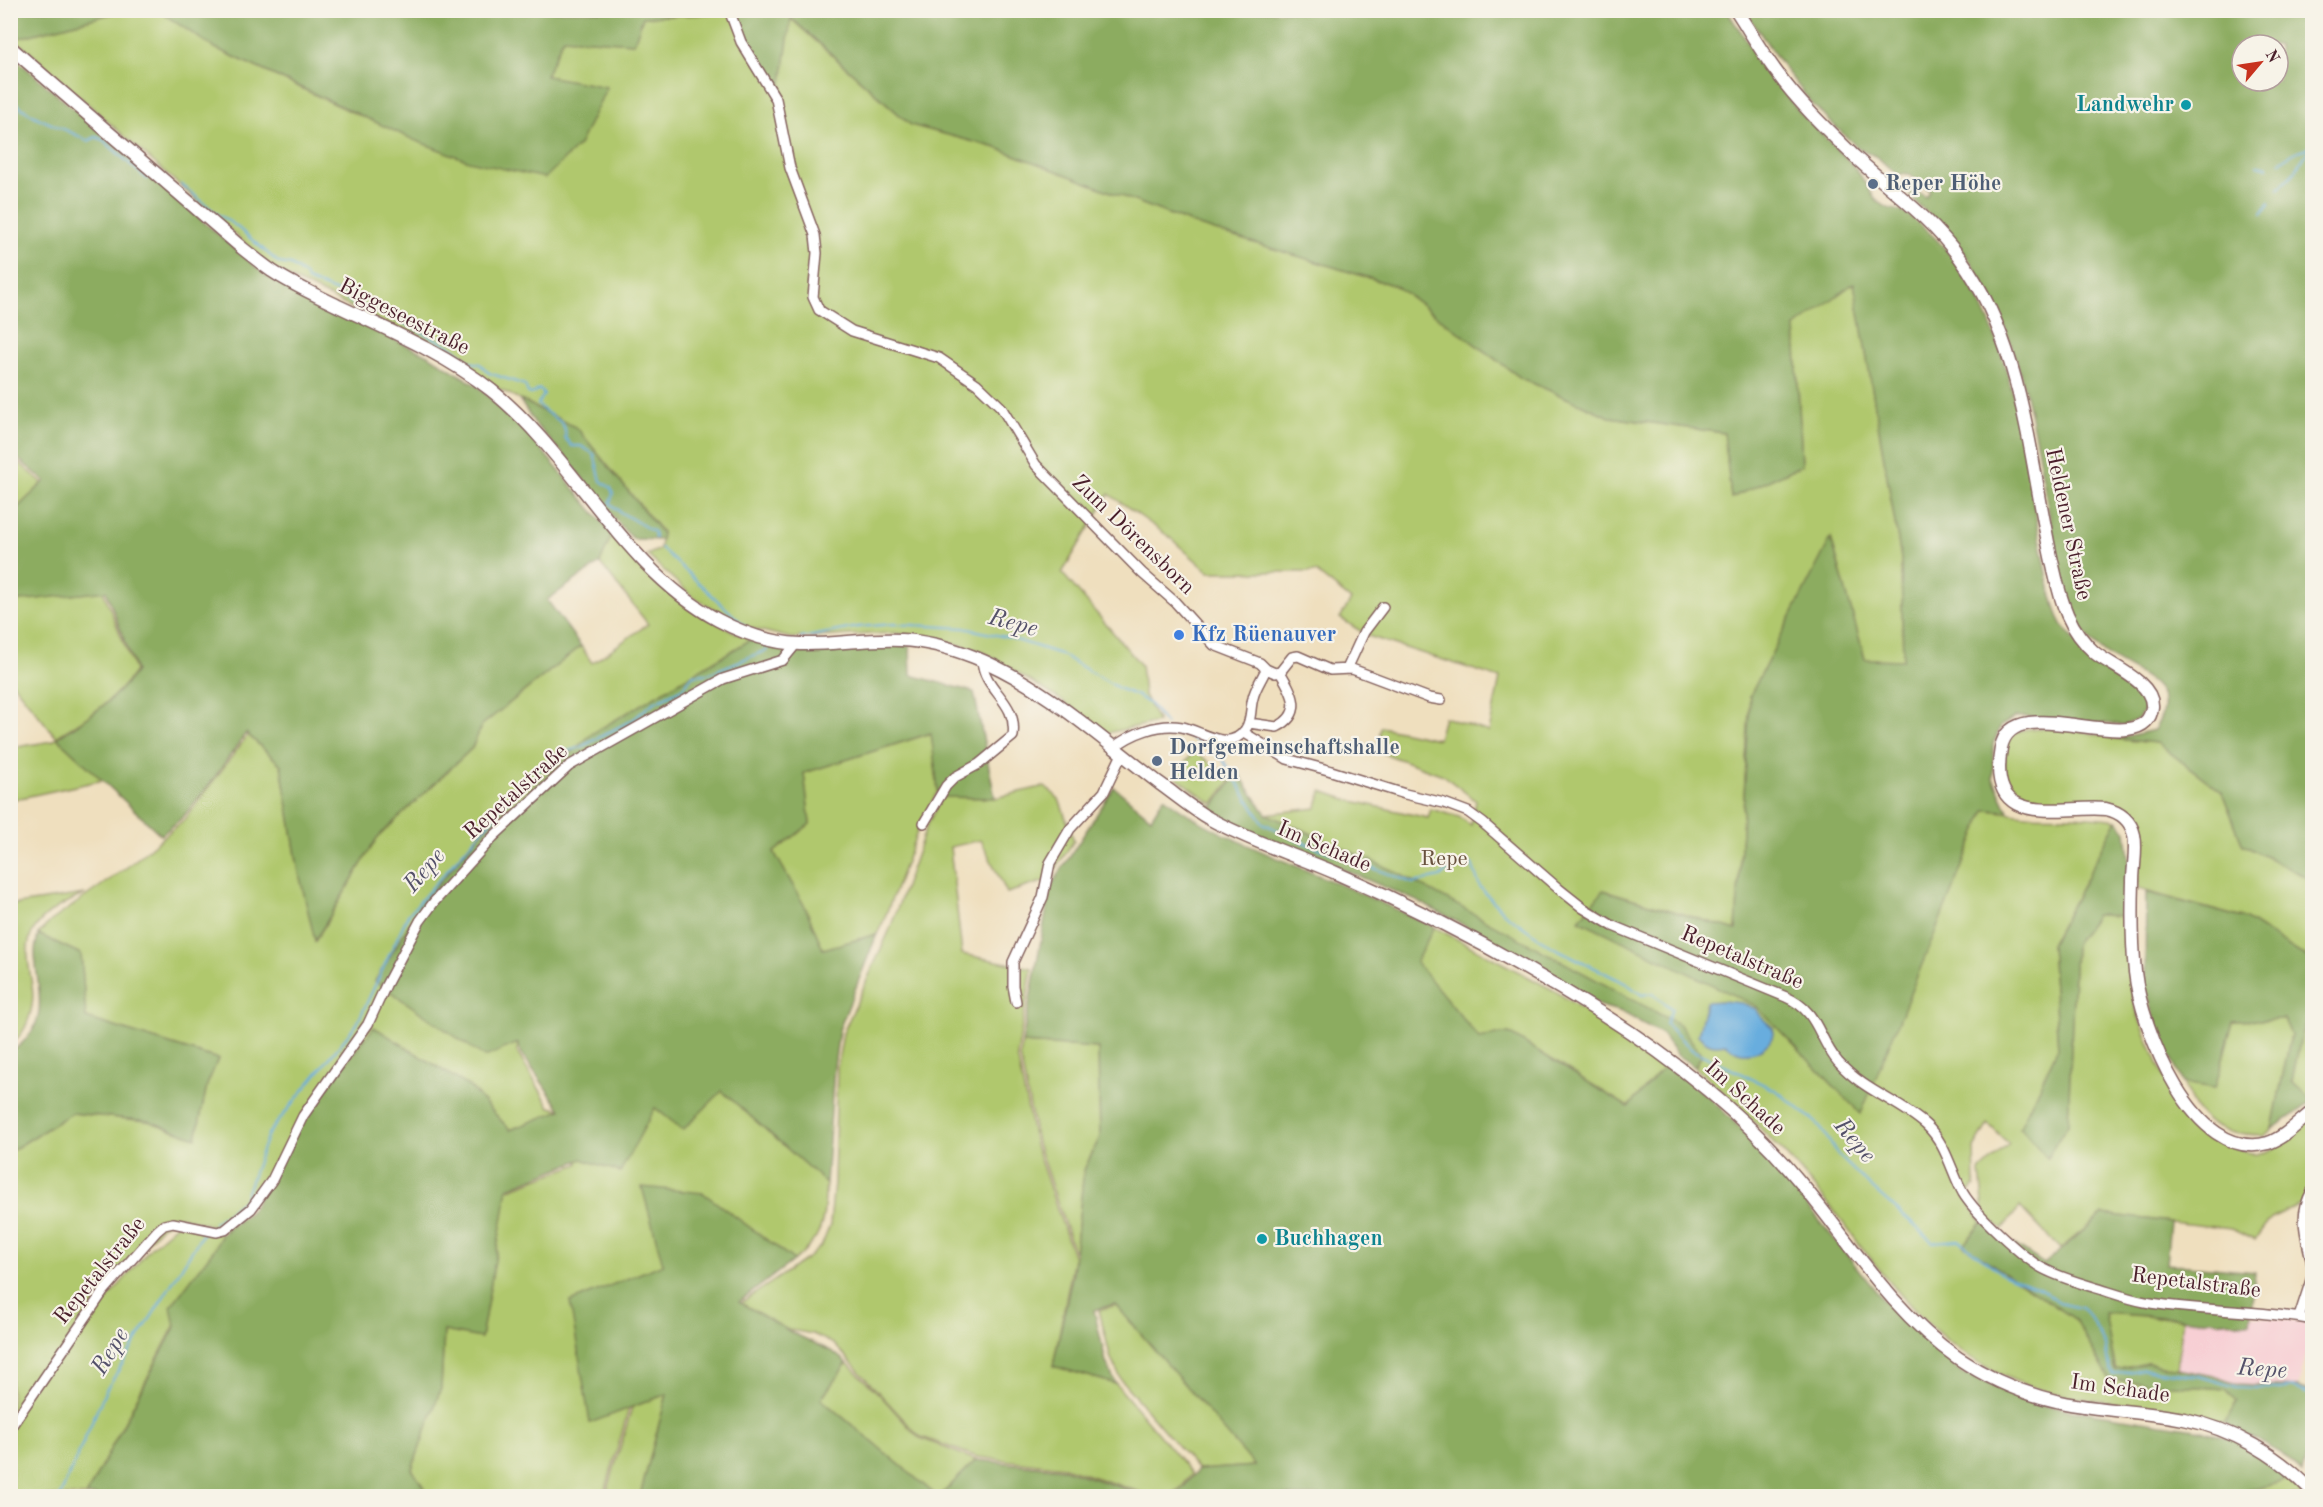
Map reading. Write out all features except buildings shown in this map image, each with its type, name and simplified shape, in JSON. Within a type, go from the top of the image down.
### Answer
[{"type":"street","name":"Zum Dörensborn","points":[[729,10],[741,42],[776,99],[790,168],[815,236],[817,253],[813,297],[819,310],[852,331],[929,354],[958,369],[1001,407],[1029,456],[1044,474],[1142,573],[1175,602],[1214,645],[1260,663],[1266,669]]},
{"type":"street","name":"Heldener Straße","points":[[1736,10],[1775,71],[1818,120],[1928,222],[1960,257],[1975,281],[1997,324],[2015,373],[2049,552],[2065,614],[2073,628],[2096,653],[2141,684],[2151,695],[2151,712],[2145,721],[2126,729],[2037,723],[2014,726],[2006,735],[2000,750],[2000,771],[2004,789],[2011,800],[2026,809],[2045,811],[2106,808],[2115,811],[2130,823],[2135,840],[2133,919],[2138,992],[2151,1034],[2164,1063],[2183,1099],[2200,1120],[2231,1140],[2260,1144],[2281,1136],[2313,1112]]},
{"type":"street","name":"Biggeseestraße","points":[[10,47],[242,248],[272,271],[313,294],[430,349],[509,405],[551,449],[639,555],[687,601],[735,629],[796,644]]},
{"type":"street","points":[[1347,669],[1364,632],[1383,607]]},
{"type":"street","points":[[796,644],[902,640],[944,648],[982,660],[1033,688],[1118,751]]},
{"type":"street","name":"Repetalstraße","points":[[10,1428],[103,1292],[157,1231],[164,1225],[173,1223],[218,1232],[225,1230],[252,1209],[272,1180],[303,1116],[368,1024],[420,921],[434,902],[494,837],[569,766],[723,679],[783,660],[796,644]]},
{"type":"street","points":[[1016,1002],[1013,962],[1043,897],[1050,863],[1070,829],[1104,792],[1118,751],[1136,734],[1158,728],[1182,727],[1212,739],[1233,739],[1243,732],[1249,723],[1253,696],[1266,669],[1275,673],[1280,672],[1295,655],[1330,670],[1352,669],[1429,698],[1441,700]]},
{"type":"street","points":[[924,823],[946,786],[961,773],[979,764],[1013,736],[1010,710],[985,676],[982,660]]},
{"type":"street","points":[[1249,723],[1277,727],[1289,718],[1295,699],[1280,672]]},
{"type":"street","name":"Repetalstraße","points":[[1243,732],[1287,759],[1405,794],[1444,803],[1468,812],[1583,908],[1613,926],[1786,996],[1802,1005],[1811,1015],[1826,1045],[1839,1063],[1865,1087],[1906,1110],[1928,1127],[1949,1160],[1965,1196],[1981,1214],[2041,1267],[2081,1283],[2144,1302],[2313,1320]]},
{"type":"street","name":"Im Schade","points":[[1118,751],[1202,814],[1263,844],[1398,901],[1489,947],[1602,1014],[1665,1057],[1720,1100],[1768,1146],[1887,1292],[1934,1340],[1984,1374],[2021,1391],[2062,1403],[2184,1419],[2214,1426],[2243,1438],[2264,1451],[2313,1491]]},
{"type":"street","points":[[2299,1317],[2312,1277],[2313,1267],[2304,1227],[2304,1206],[2313,1191]]},
{"type":"shaded area","points":[[2251,1315],[2312,1323],[2312,1332],[2298,1387],[2236,1384],[2212,1376],[2177,1369],[2183,1319],[2250,1323]]},
{"type":"green space","points":[[11,10],[122,11],[15,39],[11,35]]},
{"type":"green space","points":[[122,11],[159,11],[213,47],[358,115],[606,87],[546,76],[563,38],[634,43],[643,17],[730,13],[780,96],[790,18],[911,125],[997,148],[1202,227],[1396,286],[1521,378],[1610,417],[1725,433],[1731,498],[1802,465],[1795,327],[1854,282],[1901,558],[1903,660],[1865,659],[1831,539],[1750,696],[1736,930],[1604,890],[1737,986],[1860,1113],[1985,810],[2027,815],[2083,816],[2117,820],[2051,944],[2058,1048],[2020,1128],[2068,1124],[2075,944],[2096,915],[2126,916],[2129,970],[2136,1008],[2165,1079],[2180,1106],[2201,1130],[2214,1139],[2252,1153],[2274,1148],[2288,1139],[2312,1117],[2312,1183],[2300,1204],[2271,1218],[2255,1240],[2231,1229],[2103,1214],[2060,1249],[2020,1207],[2002,1229],[1984,1214],[1980,1171],[2009,1144],[1988,1124],[1974,1148],[1975,1186],[1965,1196],[1982,1223],[1964,1245],[2075,1319],[2110,1380],[2226,1389],[2237,1401],[2225,1423],[2186,1412],[2091,1400],[2047,1391],[2025,1385],[1976,1361],[1950,1342],[1904,1299],[1795,1164],[1695,1067],[1699,1059],[1676,1036],[1308,832],[1266,814],[1316,808],[1322,791],[1348,800],[1428,818],[1431,809],[1459,817],[1471,825],[1476,801],[1443,775],[1377,751],[1381,727],[1438,739],[1444,717],[1489,732],[1500,678],[1368,636],[1340,618],[1351,600],[1316,572],[1209,572],[1168,536],[1109,494],[1062,573],[1141,665],[1144,695],[1158,722],[1107,733],[1058,698],[982,651],[939,639],[895,633],[791,638],[750,628],[694,598],[647,555],[660,549],[662,532],[577,428],[491,385],[454,357],[276,271],[15,39]]},
{"type":"green space","points":[[159,11],[1727,11],[1785,94],[1807,120],[1852,165],[1879,203],[1906,214],[1926,230],[1945,248],[1968,280],[1989,321],[2010,384],[2049,584],[2059,618],[2067,632],[2078,643],[2131,684],[2140,695],[2145,707],[2138,719],[2125,725],[2015,717],[2001,726],[1993,744],[1993,778],[2008,811],[1985,810],[1861,1114],[1756,1006],[1579,920],[1603,890],[1736,930],[1750,696],[1831,538],[1865,659],[1903,660],[1901,558],[1854,283],[1795,327],[1802,465],[1731,498],[1724,433],[1610,417],[1521,378],[1396,286],[1202,227],[997,148],[911,125],[791,18],[780,97],[730,13],[643,17],[634,43],[563,38],[546,76],[607,87],[579,145],[545,178],[469,161],[414,140],[213,47]]},
{"type":"green space","points":[[1745,11],[2312,11],[2312,880],[2243,845],[2222,792],[2157,743],[2116,739],[2154,730],[2162,714],[2163,701],[2159,691],[2151,682],[2116,661],[2092,642],[2077,621],[2070,606],[2057,557],[2024,388],[1997,308],[1956,241],[1910,196],[1912,192],[1917,191],[1926,197],[1930,191],[1909,174],[1896,174],[1877,157],[1857,147],[1814,106]]},
{"type":"green space","points":[[10,54],[265,275],[333,312],[428,355],[476,385],[530,436],[612,534],[600,563],[547,600],[581,646],[482,725],[472,748],[377,838],[315,941],[299,873],[281,765],[246,733],[183,817],[161,835],[57,738],[110,700],[136,671],[106,591],[11,602],[11,514],[45,481],[11,453]]},
{"type":"green space","points":[[519,399],[577,428],[662,533],[661,540],[634,539],[624,530],[565,456],[536,425]]},
{"type":"green space","points":[[11,456],[43,483],[11,514]]},
{"type":"green space","points":[[612,534],[688,608],[750,640],[593,733],[482,832],[421,905],[518,1043],[517,1052],[550,1107],[562,1110],[510,1130],[470,1087],[437,1068],[272,1180],[225,1230],[181,1216],[162,1226],[103,1292],[55,1362],[151,1247],[183,1219],[222,1234],[86,1496],[11,1496],[11,1151],[72,1113],[148,1121],[196,1138],[207,1085],[218,1059],[86,1018],[81,954],[38,934],[51,921],[126,868],[185,819],[248,735],[281,765],[299,873],[316,940],[377,838],[472,748],[482,725],[581,646],[592,663],[648,624],[600,563]]},
{"type":"green space","points":[[103,591],[135,671],[109,700],[56,737],[11,681],[10,602]]},
{"type":"green space","points":[[750,640],[793,653],[904,645],[910,647],[911,675],[974,692],[995,798],[942,797],[938,791],[931,733],[804,773],[810,824],[774,852],[805,907],[823,949],[877,934],[839,1030],[834,1067],[826,1183],[722,1091],[683,1130],[655,1108],[620,1172],[582,1159],[508,1188],[481,1338],[444,1331],[441,1388],[412,1469],[429,1496],[86,1496],[175,1327],[171,1306],[215,1248],[222,1234],[252,1210],[304,1117],[374,1027],[470,1087],[510,1130],[561,1110],[520,1051],[518,1043],[485,1057],[375,981],[421,905],[482,832],[593,733]]},
{"type":"green space","points":[[2039,728],[2072,729],[2116,739],[2157,743],[2222,792],[2243,845],[2312,880],[2312,961],[2246,919],[2138,889],[2140,827],[2122,806],[2110,802],[2063,806],[2032,805],[2020,799],[2010,787],[2006,776],[2005,759],[2008,742],[2017,732]]},
{"type":"green space","points":[[932,733],[938,791],[921,822],[877,934],[823,950],[805,907],[774,852],[810,824],[804,773]]},
{"type":"green space","points":[[57,738],[103,780],[11,800],[11,748],[53,741]]},
{"type":"green space","points":[[1194,751],[1232,779],[1213,804],[1175,776]]},
{"type":"green space","points":[[1238,773],[1266,814],[1394,871],[1680,1025],[1702,1055],[1695,1067],[1677,1055],[1662,1034],[1622,1012],[1598,1005],[1539,964],[1417,901],[1206,812],[1170,787],[1174,781],[1213,807]]},
{"type":"green space","points":[[1045,786],[1059,799],[1074,841],[1048,880],[1007,893],[981,840],[950,847],[962,954],[1032,968],[1017,1056],[1035,1145],[1074,1258],[1053,1366],[1116,1384],[1192,1474],[1181,1488],[1168,1496],[1152,1496],[1064,1467],[977,1457],[919,1436],[834,1344],[813,1334],[785,1329],[741,1303],[809,1257],[822,1245],[830,1225],[834,1182],[837,1068],[843,1033],[890,929],[927,825],[942,797],[995,798]]},
{"type":"green space","points":[[1114,787],[1151,818],[1164,797],[1196,819],[1231,838],[1434,927],[1416,962],[1479,1038],[1509,1033],[1628,1107],[1666,1065],[1710,1098],[1767,1155],[1883,1300],[1962,1373],[2039,1405],[2201,1430],[2237,1441],[2276,1468],[2286,1479],[2231,1496],[1171,1496],[1182,1489],[1198,1470],[1255,1466],[1115,1304],[1094,1310],[1106,1362],[1116,1384],[1053,1366],[1073,1272],[1084,1170],[1100,1137],[1098,1048],[1022,1043],[1051,886]]},
{"type":"green space","points":[[2117,820],[2126,831],[2129,860],[2126,916],[2096,915],[2075,944],[2068,1124],[2047,1158],[2020,1127],[2058,1048],[2051,945]]},
{"type":"green space","points":[[2146,892],[2246,919],[2312,961],[2312,1011],[2302,1031],[2292,1081],[2312,1102],[2272,1129],[2291,1035],[2284,1019],[2233,1021],[2215,1088],[2183,1083],[2160,1036],[2145,986]]},
{"type":"green space","points":[[85,894],[49,913],[33,931],[28,945],[33,993],[31,1010],[22,1033],[11,1043],[11,905]]},
{"type":"green space","points":[[1434,927],[1555,991],[1666,1065],[1628,1107],[1509,1033],[1479,1038],[1415,962]]},
{"type":"green space","points":[[38,934],[81,954],[86,1018],[218,1059],[207,1085],[196,1138],[148,1121],[72,1113],[11,1151],[11,1050],[26,1039],[37,1020],[40,998],[35,953]]},
{"type":"green space","points":[[2312,1011],[2312,1100],[2292,1081],[2302,1031]]},
{"type":"green space","points":[[2284,1019],[2291,1035],[2272,1129],[2264,1136],[2247,1135],[2229,1132],[2212,1125],[2194,1106],[2183,1083],[2215,1088],[2233,1021]]},
{"type":"green space","points":[[1022,1043],[1098,1048],[1100,1137],[1084,1170],[1075,1254],[1037,1143],[1020,1056]]},
{"type":"green space","points":[[722,1091],[826,1183],[821,1226],[812,1243],[794,1260],[703,1193],[663,1264],[590,1422],[629,1408],[604,1496],[429,1496],[412,1469],[441,1388],[444,1330],[481,1337],[507,1190],[578,1164],[578,1161],[655,1107]]},
{"type":"green space","points":[[642,1187],[703,1193],[794,1260],[739,1302],[791,1332],[833,1352],[847,1363],[821,1399],[937,1496],[640,1496],[667,1394],[590,1423],[570,1302],[663,1264]]},
{"type":"green space","points":[[2103,1214],[2170,1222],[2166,1264],[2255,1272],[2250,1323],[2105,1313],[2115,1370],[2147,1363],[2213,1376],[2236,1384],[2298,1387],[2312,1392],[2312,1436],[2302,1473],[2281,1453],[2225,1423],[2237,1401],[2226,1389],[2110,1380],[2075,1319],[1963,1245],[1982,1223],[2044,1264]]},
{"type":"green space","points":[[1116,1305],[1255,1466],[1198,1470],[1122,1381],[1111,1359],[1099,1310]]},
{"type":"green space","points":[[2104,1313],[2183,1319],[2177,1369],[2147,1363],[2116,1370]]},
{"type":"green space","points":[[847,1363],[918,1437],[976,1460],[940,1496],[937,1496],[821,1399]]},
{"type":"green space","points":[[667,1394],[640,1496],[606,1496],[632,1407]]},
{"type":"green space","points":[[976,1460],[1064,1469],[1148,1496],[940,1496]]},
{"type":"green space","points":[[2286,1479],[2309,1496],[2231,1496]]},
{"type":"water","points":[[1706,1002],[1742,1003],[1756,1009],[1773,1028],[1772,1039],[1759,1050],[1748,1053],[1735,1051],[1725,1044],[1707,1043],[1698,1035]]},
{"type":"waterway","points":[[10,98],[38,118],[88,141],[96,137],[103,140],[147,179]]},
{"type":"waterway","points":[[2279,188],[2293,174],[2312,145]]},
{"type":"waterway","points":[[2280,161],[2310,147]]},
{"type":"waterway","points":[[2257,165],[2267,167]]},
{"type":"waterway","points":[[181,184],[216,213],[236,226],[279,263],[291,265],[305,275],[307,280],[340,293],[352,303],[404,323],[453,348],[470,362],[480,364],[489,373],[525,385],[528,393],[532,394],[539,389],[544,394],[538,404],[561,422],[564,426],[565,438],[572,446],[581,446],[594,454],[601,481],[611,488],[613,494],[610,503],[620,512],[654,532],[655,538]]},
{"type":"waterway","points":[[2262,213],[2270,202]]},
{"type":"waterway","points":[[661,548],[745,626]]},
{"type":"waterway","name":"Repe","points":[[801,638],[858,627],[894,624],[964,628],[1010,638],[1060,654],[1120,689],[1138,696],[1151,705],[1166,724]]},
{"type":"waterway","name":"Repe","points":[[214,1223],[244,1200],[268,1134],[357,1024],[408,915],[505,804],[555,755],[581,747],[634,719],[653,703],[682,689],[693,675],[708,674],[767,650]]},
{"type":"waterway","name":"Repe","points":[[1170,729],[1172,732],[1179,732],[1218,752],[1263,823],[1297,840],[1413,883],[1440,877],[1455,865],[1472,864],[1480,887],[1504,913],[1549,945],[1627,984],[1642,995],[1652,993],[1672,1009],[1666,1024],[1692,1050],[1777,1091],[1819,1125],[1838,1155],[1933,1242],[1958,1240],[2004,1275],[2041,1289],[2059,1303],[2081,1308],[2089,1315],[2105,1345],[2113,1375],[2143,1369],[2198,1376],[2236,1387],[2280,1389],[2292,1387],[2312,1395]]},
{"type":"waterway","name":"Repe","points":[[60,1496],[105,1392],[203,1233]]},
{"type":"place","name":"Landwehr","points":[[2186,105]]},
{"type":"place","name":"Reper Höhe","points":[[1873,184]]},
{"type":"place","name":"Kfz Rüenauver","points":[[1179,635]]},
{"type":"place","name":"Dorfgemeinschaftshalle Helden","points":[[1157,761]]},
{"type":"place","name":"Buchhagen","points":[[1262,1239]]}]
